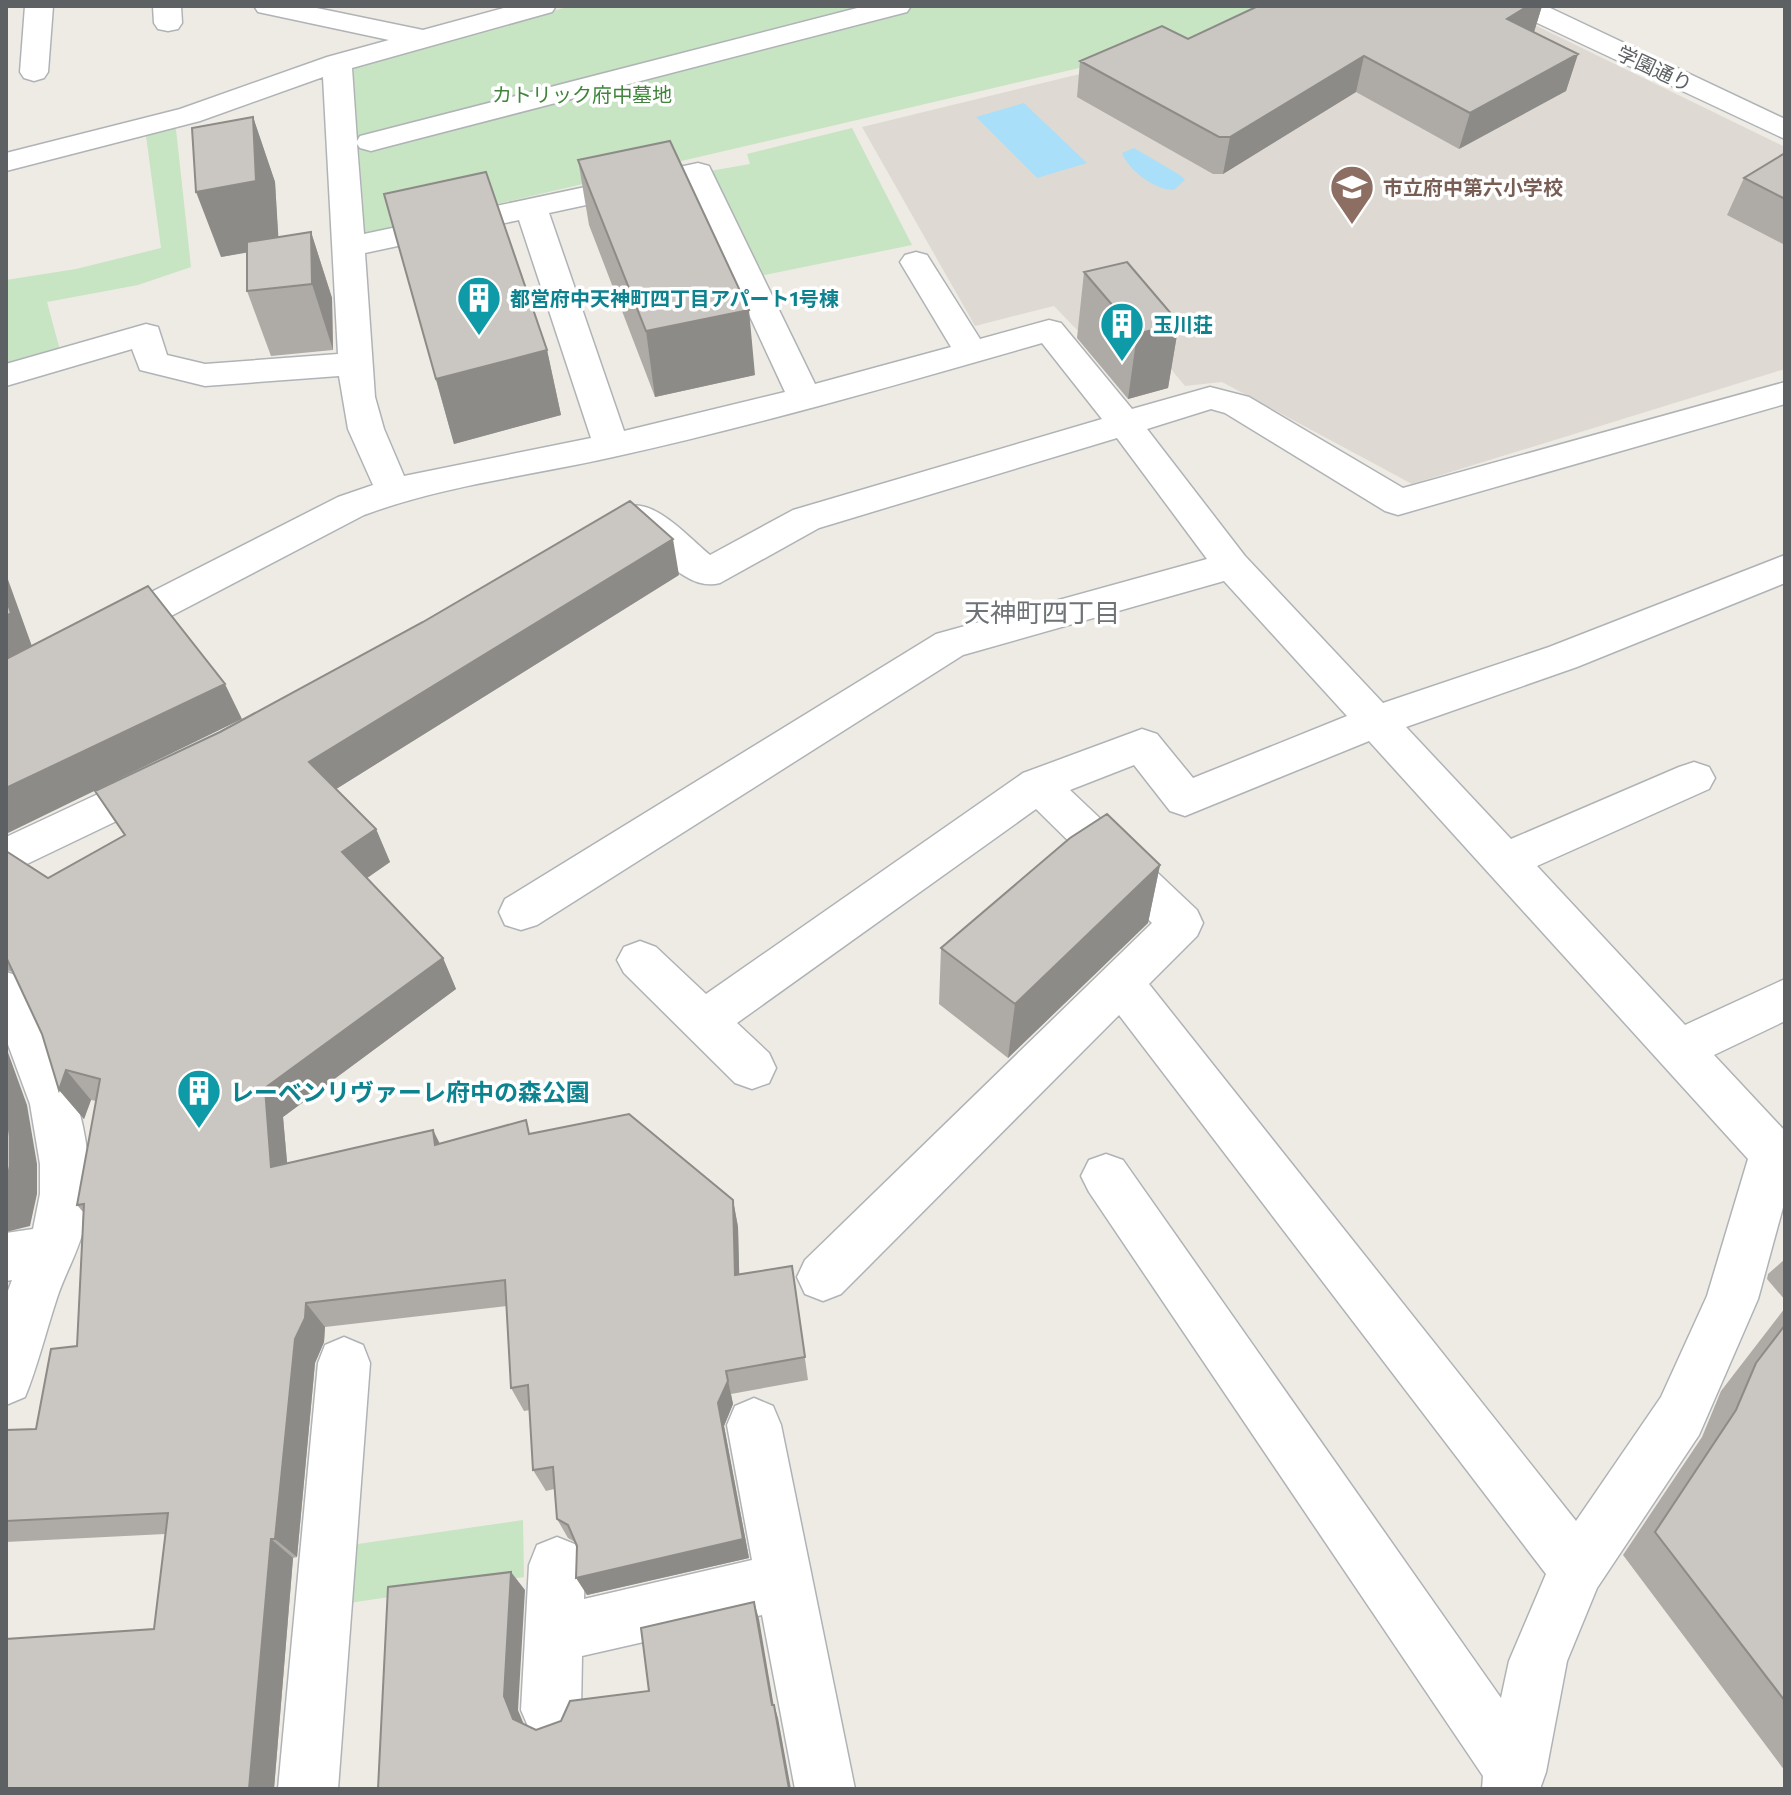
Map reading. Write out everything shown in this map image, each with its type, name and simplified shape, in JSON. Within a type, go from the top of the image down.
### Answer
[{"type":"street","points":[[34,72],[39,6]]},
{"type":"street","points":[[268,6],[311,11],[424,39]]},
{"type":"street","points":[[6,162],[190,115],[337,63],[424,39],[483,14],[542,6]]},
{"type":"street","points":[[371,142],[897,6]]},
{"type":"street","name":"学園通り","points":[[1524,6],[1785,130]]},
{"type":"street","points":[[337,63],[356,364],[354,389],[366,430],[393,489]]},
{"type":"street","points":[[349,247],[698,172],[805,399]]},
{"type":"street","points":[[531,208],[611,446]]},
{"type":"street","points":[[916,262],[971,352]]},
{"type":"street","points":[[6,684],[351,506],[393,489],[611,446],[805,399],[1049,330],[1232,565],[1780,1158],[1732,1299],[1680,1416],[1577,1568],[1538,1661],[1513,1780]]},
{"type":"street","points":[[6,375],[146,334],[152,362],[205,375],[356,364]]},
{"type":"street","points":[[602,538],[639,516],[707,573],[806,519],[1210,398],[1237,405],[1398,502],[1785,393]]},
{"type":"street","points":[[521,912],[950,644],[1232,565]]},
{"type":"street","points":[[704,1021],[1038,785],[1142,745],[1185,799],[1376,721],[1563,657],[1785,568]]},
{"type":"street","points":[[6,857],[195,765]]},
{"type":"street","points":[[1505,861],[1694,778]]},
{"type":"street","points":[[823,1277],[1181,923],[1038,785]]},
{"type":"street","points":[[640,960],[752,1068]]},
{"type":"street","points":[[1121,983],[1577,1568]]},
{"type":"street","points":[[1679,1050],[1785,999]]},
{"type":"street","points":[[6,1379],[37,1281],[28,1254],[60,1223],[66,1162],[50,1094],[11,1013]]},
{"type":"street","points":[[1106,1176],[1513,1780]]},
{"type":"street","points":[[308,1789],[344,1363]]},
{"type":"street","points":[[754,1425],[825,1789]]},
{"type":"street","points":[[551,1710],[557,1565]]},
{"type":"street","points":[[555,1634],[785,1581]]},
{"type":"shaded area","name":"市立府中第六小学校","points":[[1496,6],[1785,147],[1785,369],[1412,484],[1222,382],[1185,386],[1127,317],[1077,330],[1054,306],[975,326],[862,127],[1170,52]]},
{"type":"green space","name":"カトリック府中墓地","points":[[571,6],[1280,6],[1165,48],[365,235],[353,65]]},
{"type":"green space","points":[[175,120],[191,267],[138,285],[47,302],[61,354],[6,371],[6,280],[76,269],[161,248],[145,128]]},
{"type":"green space","points":[[852,128],[912,245],[760,276],[710,171],[750,164],[747,154]]},
{"type":"green space","points":[[523,1520],[524,1577],[349,1603],[351,1545]]},
{"type":"water","points":[[1024,103],[1087,163],[1037,178],[976,117]]},
{"type":"water","points":[[1134,148],[1185,180],[1174,190],[1151,183],[1125,160],[1122,153]]},
{"type":"building","points":[[1258,6],[1528,6],[1507,19],[1578,54],[1470,113],[1364,56],[1230,137],[1219,137],[1080,61],[1162,26],[1188,39]]},
{"type":"building","points":[[253,117],[256,181],[196,192],[192,128]]},
{"type":"building","points":[[670,141],[749,310],[646,331],[578,160]]},
{"type":"building","points":[[1785,153],[1785,199],[1744,178]]},
{"type":"building","name":"都営府中天神町四丁目アパート1号棟","points":[[486,172],[547,350],[436,379],[384,194]]},
{"type":"building","points":[[311,232],[312,284],[247,291],[247,242]]},
{"type":"building","points":[[1127,262],[1179,323],[1137,334],[1084,272]]},
{"type":"building","points":[[630,501],[673,539],[309,762],[376,829],[342,852],[443,958],[265,1088],[271,1167],[433,1130],[435,1145],[526,1120],[529,1134],[629,1114],[733,1200],[735,1275],[792,1266],[805,1357],[726,1371],[728,1381],[718,1403],[743,1539],[576,1578],[577,1546],[568,1525],[557,1519],[553,1467],[533,1470],[528,1385],[511,1388],[505,1280],[306,1303],[305,1318],[295,1339],[275,1539],[271,1539],[249,1789],[6,1789],[6,1639],[154,1629],[168,1513],[6,1521],[6,1430],[36,1429],[51,1349],[77,1346],[84,1204],[77,1205],[100,1079],[66,1070],[59,1090],[42,1034],[6,957],[6,851],[48,878],[125,835],[95,791],[220,732],[423,622]]},
{"type":"building","points":[[148,586],[225,684],[6,788],[6,659]]},
{"type":"building","points":[[6,598],[11,613],[6,616]]},
{"type":"building","points":[[1107,814],[1160,865],[1015,1004],[941,948],[1070,838]]},
{"type":"building","points":[[6,1111],[10,1166],[6,1184]]},
{"type":"building","points":[[1785,1325],[1785,1701],[1655,1532],[1736,1410],[1756,1363]]},
{"type":"building","points":[[511,1572],[504,1696],[513,1719],[536,1730],[561,1721],[570,1701],[649,1691],[641,1628],[754,1602],[789,1789],[378,1789],[388,1587]]},
{"type":"place","name":"市立府中第六小学校","points":[[1352,226]]},
{"type":"place","name":"都営府中天神町四丁目アパート1号棟","points":[[479,337]]},
{"type":"place","name":"玉川荘","points":[[1122,363]]},
{"type":"place","name":"レーベンリヴァーレ府中の森公園","points":[[199,1130]]},
{"type":"district","name":"天神町四丁目","points":[[1042,611]]}]
